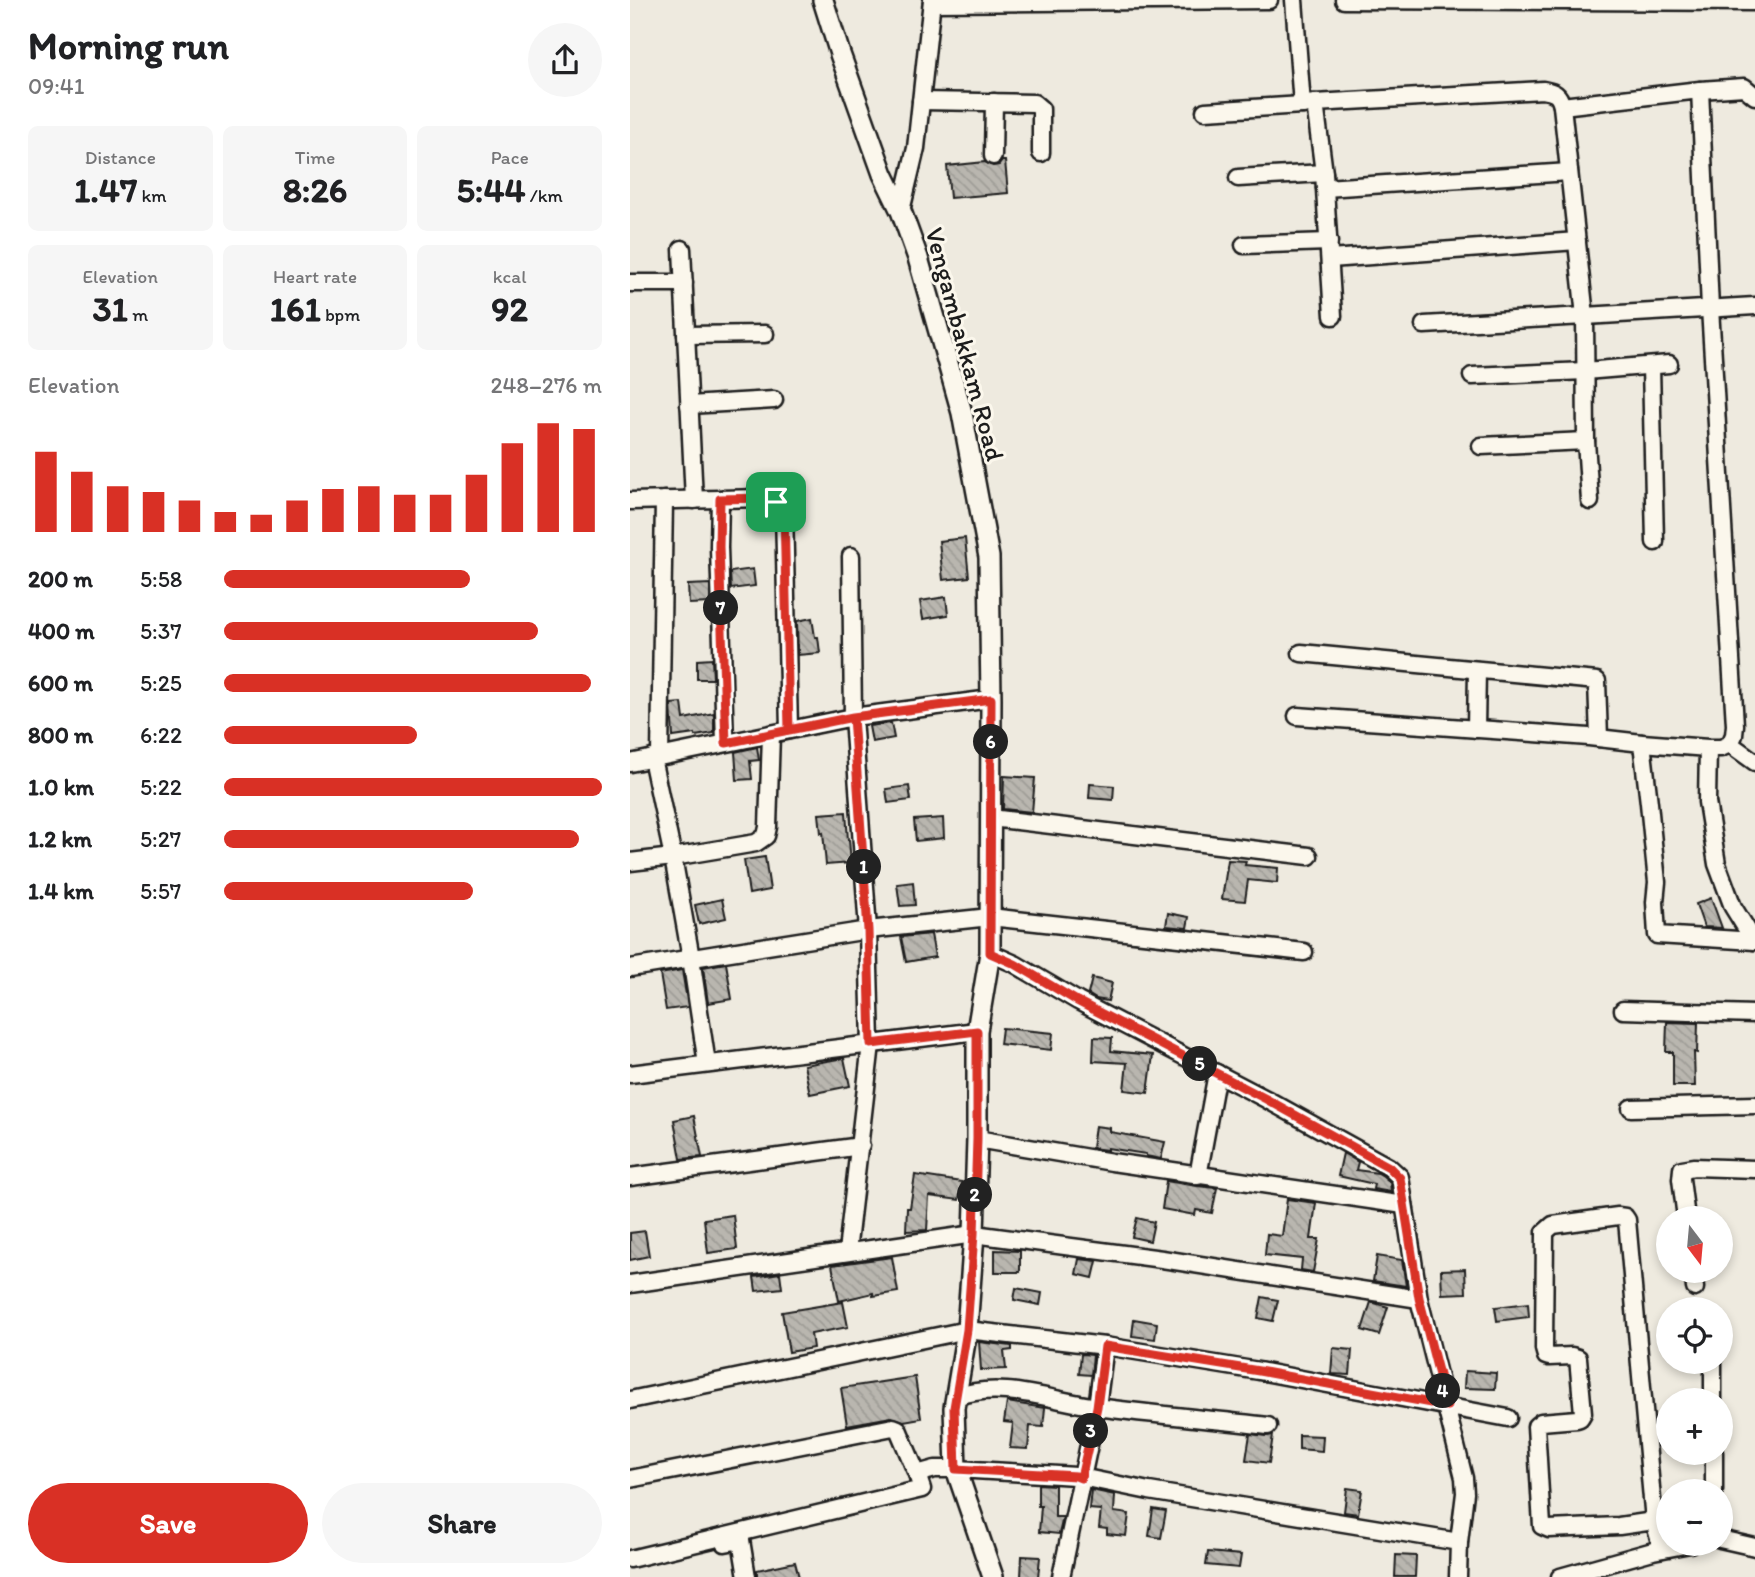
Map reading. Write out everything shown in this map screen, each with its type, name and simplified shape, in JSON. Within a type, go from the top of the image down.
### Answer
[{"type":"main road","name":"Vengambakkam Road","points":[[823,0],[883,174],[901,211],[918,258],[962,413],[989,557],[990,953],[977,1031],[974,1234],[967,1330],[954,1408],[956,1469],[993,1577]]},
{"type":"street","points":[[901,211],[916,148],[932,1],[1269,0]]},
{"type":"street","points":[[1294,0],[1309,104],[1325,181],[1333,316]]},
{"type":"street","points":[[1344,0],[1755,2]]},
{"type":"street","points":[[1562,106],[1744,87],[1755,96]]},
{"type":"street","points":[[1205,110],[1542,90],[1554,92],[1560,97],[1585,316],[1586,441],[1590,501]]},
{"type":"street","points":[[1297,716],[1708,748],[1721,748],[1730,744],[1735,725],[1700,90]]},
{"type":"street","points":[[921,101],[1034,103],[1041,109],[1041,153]]},
{"type":"street","points":[[993,156],[994,103]]},
{"type":"street","points":[[1238,178],[1325,181],[1569,172]]},
{"type":"street","points":[[1329,259],[1577,241]]},
{"type":"street","points":[[1244,245],[1329,242]]},
{"type":"street","points":[[682,249],[694,500]]},
{"type":"street","points":[[630,283],[684,283]]},
{"type":"street","points":[[1424,325],[1755,306]]},
{"type":"street","points":[[686,335],[765,334]]},
{"type":"street","points":[[1472,376],[1670,364]]},
{"type":"street","points":[[1651,366],[1656,542]]},
{"type":"street","points":[[689,405],[774,400]]},
{"type":"street","points":[[1482,446],[1586,441]]},
{"type":"street","points":[[630,501],[764,498],[776,502],[784,510],[789,730]]},
{"type":"street","points":[[720,499],[719,547],[726,743]]},
{"type":"street","points":[[664,500],[656,757],[707,1064]]},
{"type":"street","points":[[848,1252],[871,1044],[868,930],[853,717],[851,556]]},
{"type":"street","points":[[1301,653],[1597,681],[1599,738]]},
{"type":"street","points":[[1476,729],[1477,670]]},
{"type":"street","points":[[630,763],[853,717],[991,699]]},
{"type":"street","points":[[630,862],[756,842],[766,836],[771,734]]},
{"type":"street","points":[[1642,743],[1657,882],[1657,935],[1755,941]]},
{"type":"street","points":[[1730,744],[1755,762]]},
{"type":"street","points":[[1708,748],[1707,803],[1717,864],[1733,907],[1755,941]]},
{"type":"street","points":[[990,818],[1309,856]]},
{"type":"street","points":[[630,968],[868,930],[990,917],[1304,952]]},
{"type":"street","points":[[990,953],[1015,964],[1077,1001],[1217,1073],[1389,1167],[1400,1178],[1419,1298],[1464,1478],[1458,1577]]},
{"type":"street","points":[[1623,1010],[1755,1014]]},
{"type":"street","points":[[630,1074],[977,1031]]},
{"type":"street","points":[[1198,1176],[1217,1073]]},
{"type":"street","points":[[1631,1108],[1755,1105]]},
{"type":"street","points":[[977,1139],[1198,1176],[1404,1205]]},
{"type":"street","points":[[630,1177],[860,1146]]},
{"type":"street","points":[[1684,1206],[1682,1170],[1694,1167],[1755,1169]]},
{"type":"street","points":[[1560,1577],[1654,1551],[1646,1523],[1627,1220],[1618,1216],[1553,1224],[1545,1232],[1544,1349],[1549,1357],[1578,1358],[1583,1413],[1577,1419],[1541,1422],[1536,1426],[1542,1526],[1549,1529],[1646,1523]]},
{"type":"street","points":[[630,1284],[974,1234],[1419,1298]]},
{"type":"street","points":[[1694,1283],[1695,1288]]},
{"type":"street","points":[[630,1400],[967,1330],[1105,1346],[1259,1371],[1508,1418]]},
{"type":"street","points":[[1061,1577],[1097,1407],[1105,1346]]},
{"type":"street","points":[[956,1396],[986,1389],[1097,1407],[1268,1426]]},
{"type":"street","points":[[630,1479],[893,1427],[898,1429],[922,1489],[630,1562]]},
{"type":"street","points":[[917,1474],[935,1469],[956,1469],[1076,1476],[1149,1491],[1459,1542]]},
{"type":"street","points":[[630,1562],[741,1540],[747,1577]]},
{"type":"street","points":[[1733,1542],[1755,1547]]},
{"type":"building","points":[[1005,161],[1008,193],[950,198],[947,166],[985,162],[993,166]]},
{"type":"building","points":[[965,538],[969,577],[943,580],[939,541]]},
{"type":"building","points":[[753,569],[755,586],[731,589],[730,572]]},
{"type":"building","points":[[710,584],[710,603],[689,604],[688,585]]},
{"type":"building","points":[[946,597],[948,615],[923,619],[920,601]]},
{"type":"building","points":[[812,618],[820,653],[798,655],[797,621]]},
{"type":"building","points":[[712,659],[713,679],[697,679],[697,660]]},
{"type":"building","points":[[682,703],[684,719],[714,713],[714,733],[673,737],[671,704]]},
{"type":"building","points":[[891,723],[894,738],[872,742],[869,726]]},
{"type":"building","points":[[757,747],[759,760],[750,761],[752,779],[737,780],[735,752]]},
{"type":"building","points":[[1004,776],[1035,778],[1032,812],[1003,809]]},
{"type":"building","points":[[1090,784],[1114,786],[1113,800],[1089,798]]},
{"type":"building","points":[[909,786],[911,800],[888,803],[886,789]]},
{"type":"building","points":[[846,812],[851,863],[826,865],[819,814]]},
{"type":"building","points":[[943,818],[944,838],[916,841],[914,820]]},
{"type":"building","points":[[765,857],[770,890],[749,894],[744,860]]},
{"type":"building","points":[[1228,860],[1246,861],[1245,865],[1278,868],[1277,883],[1248,880],[1245,901],[1222,899]]},
{"type":"building","points":[[913,882],[915,905],[900,906],[897,884]]},
{"type":"building","points":[[1711,898],[1722,928],[1704,927],[1696,904]]},
{"type":"building","points":[[722,899],[726,918],[699,924],[695,905]]},
{"type":"building","points":[[1168,913],[1189,917],[1187,928],[1166,926]]},
{"type":"building","points":[[931,934],[935,957],[906,962],[901,937]]},
{"type":"building","points":[[726,963],[732,999],[708,1003],[703,967]]},
{"type":"building","points":[[682,970],[688,1007],[666,1010],[660,974]]},
{"type":"building","points":[[1092,978],[1112,983],[1108,1001],[1088,994]]},
{"type":"building","points":[[1667,1022],[1698,1023],[1697,1053],[1694,1052],[1695,1086],[1673,1086],[1673,1052],[1666,1052]]},
{"type":"building","points":[[1002,1028],[1053,1033],[1051,1050],[1000,1044]]},
{"type":"building","points":[[1094,1037],[1112,1038],[1111,1051],[1153,1055],[1148,1093],[1124,1090],[1127,1063],[1093,1061]]},
{"type":"building","points":[[844,1058],[850,1086],[810,1094],[804,1065]]},
{"type":"building","points":[[694,1116],[702,1157],[681,1159],[674,1120]]},
{"type":"building","points":[[1095,1126],[1110,1128],[1110,1132],[1165,1142],[1161,1159],[1146,1154],[1092,1148]]},
{"type":"building","points":[[1343,1153],[1358,1162],[1356,1170],[1383,1176],[1390,1182],[1391,1192],[1373,1189],[1374,1184],[1338,1176]]},
{"type":"building","points":[[915,1175],[962,1182],[959,1200],[929,1196],[927,1230],[906,1231],[907,1208],[910,1208]]},
{"type":"building","points":[[1166,1181],[1217,1188],[1212,1213],[1196,1210],[1195,1215],[1162,1209]]},
{"type":"building","points":[[1287,1199],[1316,1203],[1311,1239],[1319,1239],[1313,1272],[1301,1270],[1302,1259],[1265,1255],[1267,1234],[1282,1236]]},
{"type":"building","points":[[733,1215],[737,1249],[708,1253],[704,1219]]},
{"type":"building","points":[[1137,1218],[1154,1222],[1150,1241],[1132,1237]]},
{"type":"building","points":[[645,1231],[649,1256],[630,1260],[630,1233]]},
{"type":"building","points":[[995,1250],[1020,1251],[1020,1272],[995,1272]]},
{"type":"building","points":[[1377,1256],[1402,1260],[1406,1286],[1373,1281]]},
{"type":"building","points":[[892,1257],[898,1292],[873,1296],[873,1293],[839,1301],[832,1265]]},
{"type":"building","points":[[1079,1259],[1097,1261],[1093,1278],[1076,1274]]},
{"type":"building","points":[[1465,1269],[1466,1293],[1442,1294],[1441,1270]]},
{"type":"building","points":[[780,1273],[782,1288],[756,1291],[754,1277]]},
{"type":"building","points":[[1016,1288],[1042,1293],[1040,1305],[1014,1300]]},
{"type":"building","points":[[1262,1297],[1278,1300],[1273,1321],[1258,1318]]},
{"type":"building","points":[[843,1302],[848,1327],[811,1334],[813,1348],[789,1352],[782,1312]]},
{"type":"building","points":[[1371,1302],[1388,1307],[1379,1335],[1362,1330]]},
{"type":"building","points":[[1528,1303],[1529,1317],[1497,1321],[1495,1307]]},
{"type":"building","points":[[1134,1319],[1157,1323],[1155,1339],[1132,1336]]},
{"type":"building","points":[[979,1342],[1012,1346],[1012,1350],[1004,1351],[1006,1369],[981,1370]]},
{"type":"building","points":[[1333,1348],[1352,1350],[1350,1375],[1331,1374]]},
{"type":"building","points":[[1081,1354],[1093,1355],[1091,1375],[1079,1374]]},
{"type":"building","points":[[1465,1371],[1496,1373],[1495,1389],[1464,1388]]},
{"type":"building","points":[[915,1377],[921,1418],[904,1421],[891,1417],[847,1425],[841,1388]]},
{"type":"building","points":[[1007,1402],[1045,1408],[1043,1427],[1030,1426],[1028,1449],[1010,1448],[1013,1423],[1004,1422]]},
{"type":"building","points":[[1250,1434],[1273,1435],[1269,1463],[1246,1460]]},
{"type":"building","points":[[1299,1435],[1323,1436],[1322,1451],[1299,1449]]},
{"type":"building","points":[[1038,1484],[1055,1485],[1055,1517],[1063,1517],[1059,1534],[1039,1532],[1041,1506],[1038,1506]]},
{"type":"building","points":[[1347,1488],[1362,1490],[1358,1514],[1344,1512]]},
{"type":"building","points":[[1091,1490],[1115,1495],[1114,1512],[1129,1514],[1126,1536],[1107,1534],[1107,1529],[1099,1528],[1101,1510],[1089,1509]]},
{"type":"building","points":[[1153,1509],[1166,1511],[1161,1538],[1149,1536]]},
{"type":"building","points":[[1208,1552],[1241,1555],[1239,1568],[1206,1565]]},
{"type":"building","points":[[1396,1555],[1416,1556],[1415,1577],[1395,1577]]},
{"type":"building","points":[[1022,1556],[1040,1557],[1038,1577],[1021,1577]]},
{"type":"building","points":[[795,1562],[799,1577],[757,1577],[757,1570]]},
{"type":"route","points":[[776,502],[764,498],[720,499],[719,547],[726,743],[853,717],[991,699],[990,953],[1015,964],[1077,1001],[1266,1099],[1389,1167],[1400,1178],[1402,1185],[1419,1298],[1447,1406],[1105,1346],[1097,1407],[1081,1478],[956,1469],[954,1408],[967,1330],[974,1234],[977,1031],[871,1044],[868,930],[853,717],[789,730],[784,510],[776,502]]}]
